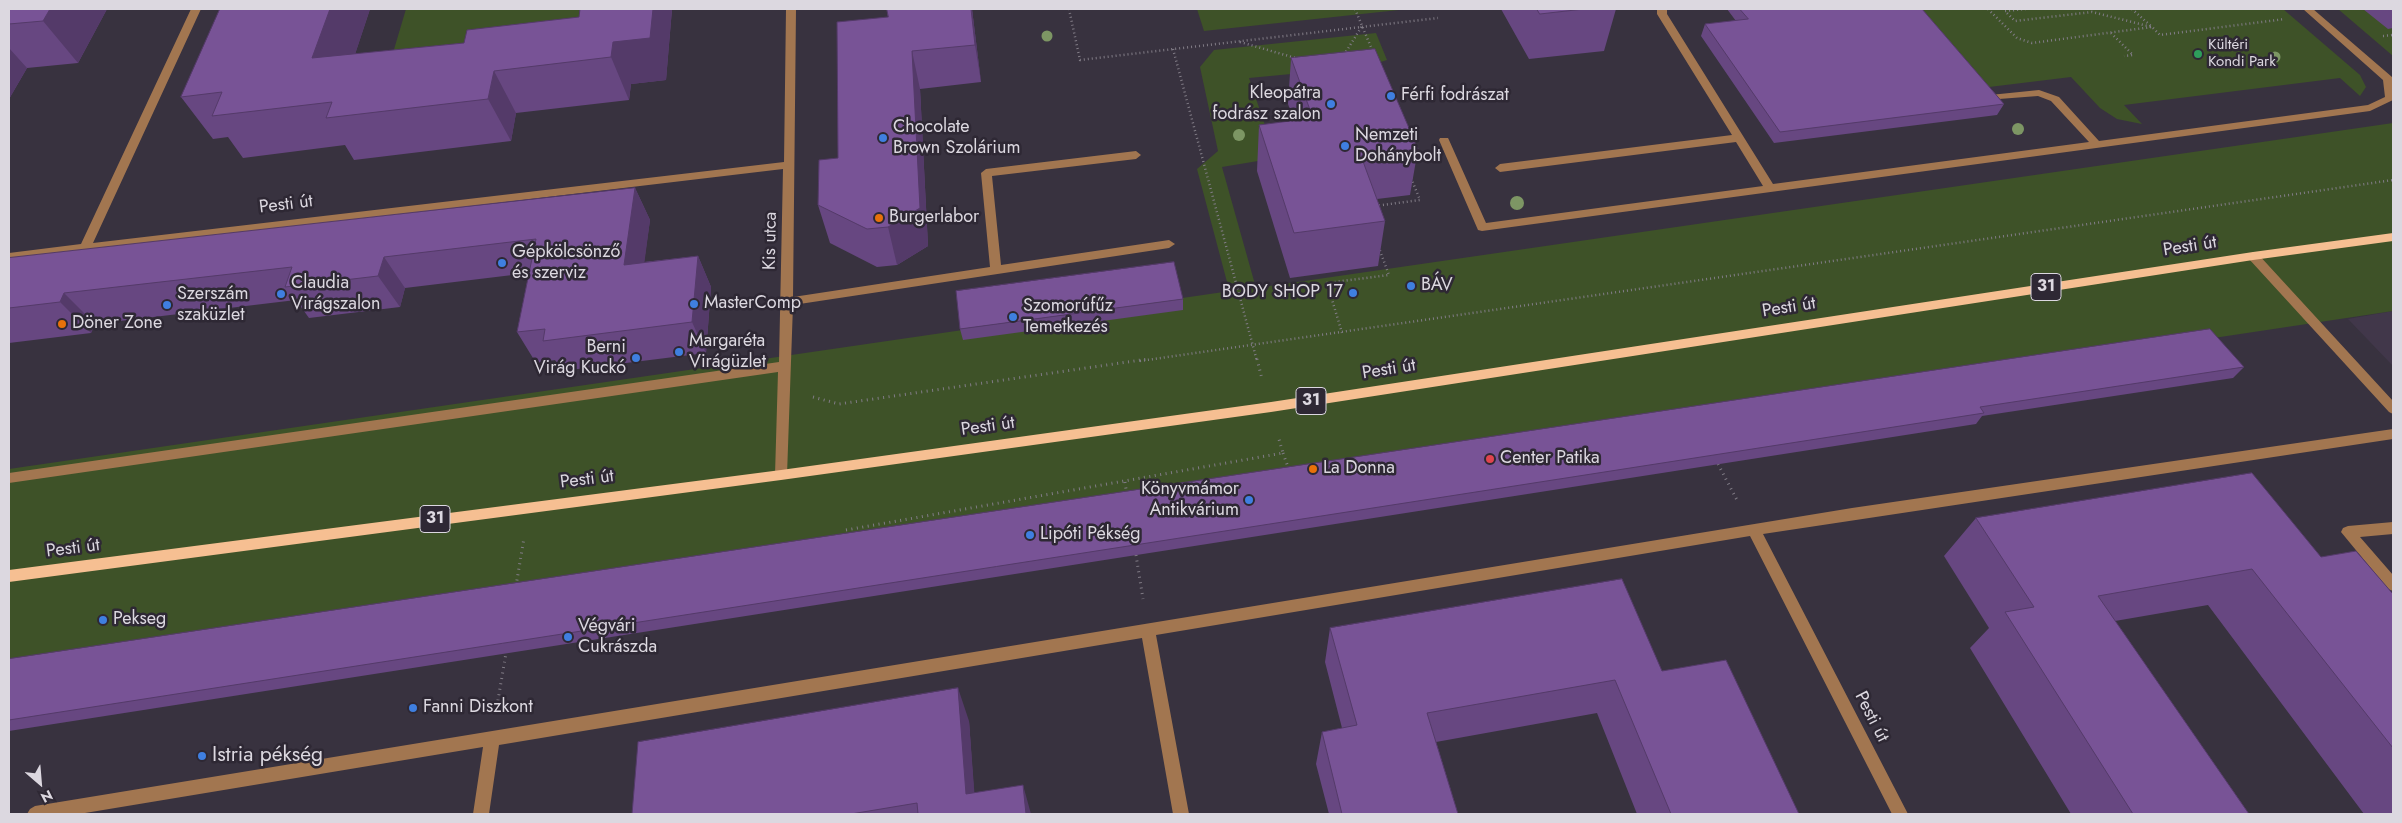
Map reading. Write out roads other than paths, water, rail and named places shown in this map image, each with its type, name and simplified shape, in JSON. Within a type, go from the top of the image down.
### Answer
[{"type":"main road","name":"Pesti út","points":[[9,576],[781,475],[1271,407],[2393,236]]},
{"type":"street","points":[[85,248],[196,9]]},
{"type":"street","name":"Kis utca","points":[[781,475],[787,302],[791,9]]},
{"type":"street","points":[[1662,9],[1662,14],[1770,189]]},
{"type":"street","points":[[1444,140],[1482,227],[2370,108],[2390,98],[2388,78],[2312,12]]},
{"type":"street","points":[[1990,98],[2039,93],[2055,99],[2097,145]]},
{"type":"street","points":[[1500,168],[1738,138]]},
{"type":"street","points":[[996,270],[986,173],[1136,155]]},
{"type":"street","name":"Pesti út","points":[[9,257],[789,165]]},
{"type":"street","points":[[787,302],[1169,244]]},
{"type":"street","points":[[2253,256],[2393,409]]},
{"type":"street","points":[[9,478],[785,366]]},
{"type":"street","points":[[35,814],[1862,513],[2393,434]]},
{"type":"street","points":[[2393,528],[2348,532],[2393,585]]},
{"type":"street","name":"Pesti út","points":[[1754,531],[1900,814]]},
{"type":"street","points":[[1148,631],[1181,814]]},
{"type":"street","points":[[481,814],[492,739]]},
{"type":"place","name":"Kültéri Kondi Park","points":[[2198,54]]},
{"type":"place","name":"Férfi fodrászat","points":[[1391,96]]},
{"type":"place","name":"Kleopátra fodrász szalon","points":[[1331,104]]},
{"type":"place","name":"Chocolate Brown Szolárium","points":[[883,138]]},
{"type":"place","name":"Nemzeti Dohánybolt","points":[[1345,146]]},
{"type":"place","name":"Burgerlabor","points":[[879,218]]},
{"type":"place","name":"Gépkölcsönző és szerviz","points":[[502,263]]},
{"type":"place","name":"BÁV","points":[[1411,286]]},
{"type":"place","name":"BODY SHOP 17","points":[[1353,293]]},
{"type":"place","name":"Claudia Virágszalon","points":[[281,294]]},
{"type":"place","name":"MasterComp","points":[[694,304]]},
{"type":"place","name":"Szerszám szaküzlet","points":[[167,305]]},
{"type":"place","name":"Szomorúfűz Temetkezés","points":[[1013,317]]},
{"type":"place","name":"Döner Zone","points":[[62,324]]},
{"type":"place","name":"Margaréta Virágüzlet","points":[[679,352]]},
{"type":"place","name":"Berni Virág Kuckó","points":[[636,358]]},
{"type":"place","name":"Center Patika","points":[[1490,459]]},
{"type":"place","name":"La Donna","points":[[1313,469]]},
{"type":"place","name":"Könyvmámor Antikvárium","points":[[1249,500]]},
{"type":"place","name":"Lipóti Pékség","points":[[1030,535]]},
{"type":"place","name":"Pekseg","points":[[103,620]]},
{"type":"place","name":"Végvári Cukrászda","points":[[568,637]]},
{"type":"place","name":"Fanni Diszkont","points":[[413,708]]},
{"type":"place","name":"Istria pékség","points":[[202,756]]}]
